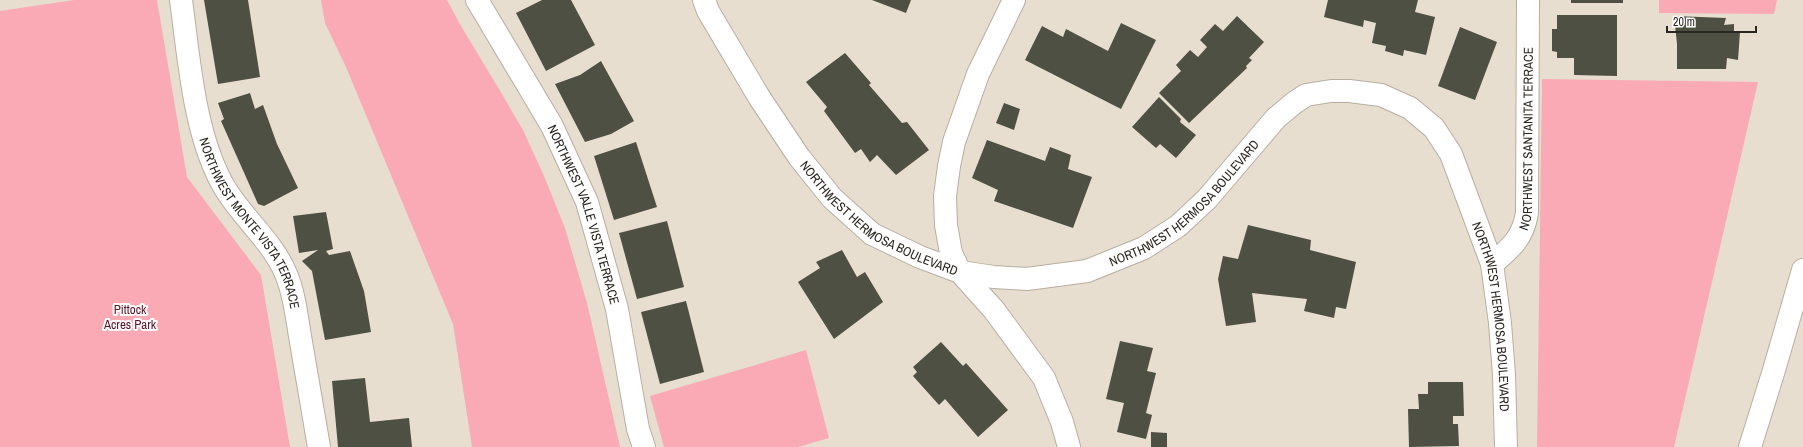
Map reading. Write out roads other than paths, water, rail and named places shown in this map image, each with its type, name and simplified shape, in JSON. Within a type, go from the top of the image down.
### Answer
[{"type":"street","name":"NORTHWEST MONTE VISTA TERRACE","points":[[181,0],[199,116],[213,167],[228,194],[274,252],[286,274],[294,299],[319,447]]},
{"type":"street","name":"NORTHWEST VALLE VISTA TERRACE","points":[[477,0],[552,126],[587,202],[617,309],[638,429],[644,447]]},
{"type":"street","name":"NORTHWEST HERMOSA BOULEVARD","points":[[704,0],[708,11],[759,97],[799,157],[832,198],[872,234],[920,257],[960,272],[994,277],[1027,279],[1056,277],[1087,271],[1144,248],[1178,226],[1207,199],[1267,127],[1294,103],[1306,95],[1332,91],[1381,95],[1410,108],[1434,128],[1451,154],[1492,264],[1500,323],[1504,375],[1506,447]]},
{"type":"street","points":[[1014,0],[978,74],[954,142],[948,166],[945,196],[946,225],[951,253],[960,272],[994,310],[1044,378],[1062,422],[1069,447]]},
{"type":"street","name":"NORTHWEST SANTANITA TERRACE","points":[[1492,264],[1518,239],[1525,226],[1527,212],[1528,0]]},
{"type":"street","points":[[1750,447],[1803,270]]},
{"type":"park label","name":"Pittock Acres Park","points":[[130,316]]}]
